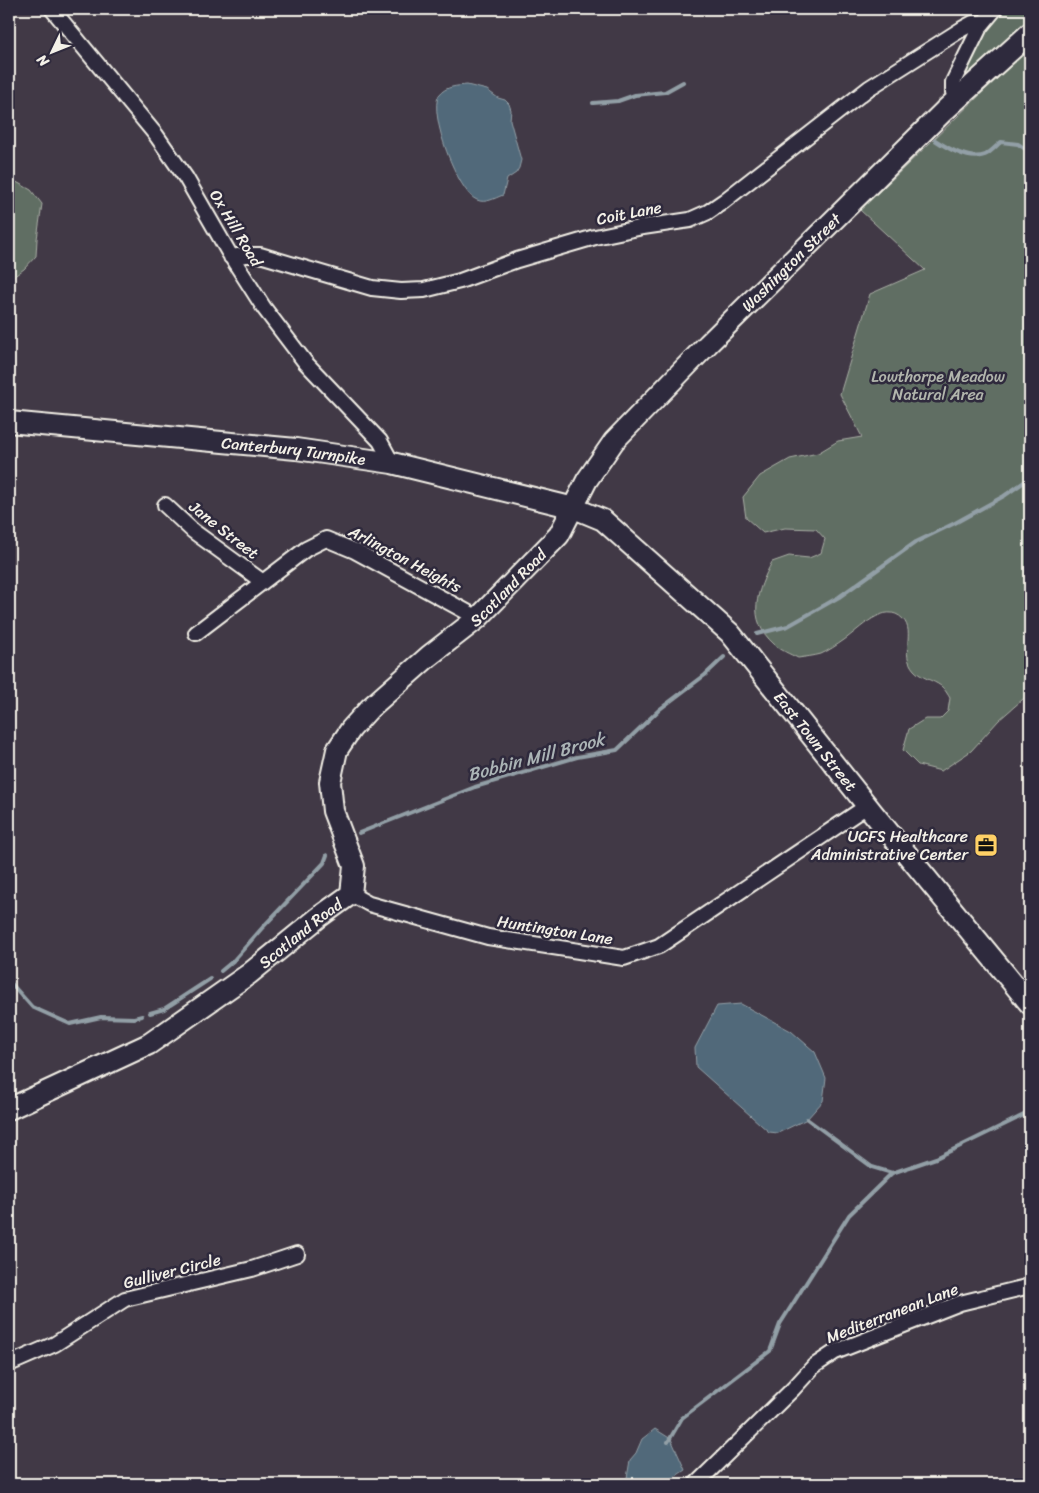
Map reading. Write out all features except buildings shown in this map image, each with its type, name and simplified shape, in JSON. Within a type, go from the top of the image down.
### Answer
[{"type":"street","name":"Ox Hill Road","points":[[52,9],[102,72],[156,135],[186,178],[264,308],[305,362],[380,441],[392,463]]},
{"type":"street","points":[[956,100],[953,92],[953,82],[983,22],[995,9]]},
{"type":"street","name":"Coit Lane","points":[[232,257],[244,254],[260,255],[372,288],[392,291],[424,290],[460,281],[517,260],[595,237],[636,228],[690,220],[708,212],[724,201],[878,81],[962,29],[973,23],[983,22]]},
{"type":"street","name":"Washington Street","points":[[574,508],[588,480],[614,441],[708,344],[956,100],[1030,33]]},
{"type":"street","name":"Canterbury Turnpike","points":[[9,422],[296,449],[392,463],[574,508]]},
{"type":"street","name":"Jane Street","points":[[165,505],[193,531],[263,582]]},
{"type":"street","name":"Scotland Road","points":[[9,1109],[149,1044],[249,974],[319,917],[351,894],[354,866],[333,811],[330,782],[337,750],[351,729],[370,708],[429,656],[478,618],[559,535],[574,508]]},
{"type":"street","name":"East Town Street","points":[[574,508],[603,520],[730,634],[867,806],[1030,1004]]},
{"type":"street","name":"Arlington Heights","points":[[196,633],[311,546],[328,539],[356,551],[478,618]]},
{"type":"street","name":"Huntington Lane","points":[[351,894],[369,904],[488,937],[624,958],[659,946],[867,806]]},
{"type":"street","name":"Gulliver Circle","points":[[9,1364],[55,1344],[125,1299],[252,1269],[296,1254]]},
{"type":"street","name":"Mediterranean Lane","points":[[696,1484],[794,1389],[814,1366],[835,1352],[960,1303],[1030,1286]]},
{"type":"green space","points":[[1004,9],[1030,9],[1030,22],[961,84],[958,77],[983,31]]},
{"type":"green space","name":"Lowthorpe Meadow Natural Area","points":[[1030,47],[1030,693],[999,720],[971,751],[941,771],[918,765],[903,750],[909,729],[925,719],[940,719],[948,711],[950,698],[941,686],[917,673],[910,664],[907,650],[908,630],[903,619],[896,614],[880,615],[827,651],[818,655],[798,658],[779,648],[765,634],[757,615],[757,604],[762,584],[772,562],[789,556],[809,558],[821,553],[825,539],[816,529],[785,528],[763,533],[746,518],[743,497],[760,476],[790,459],[818,453],[838,441],[862,437],[840,394],[870,294],[925,270],[860,210]]},
{"type":"green space","points":[[9,178],[31,190],[42,204],[36,256],[24,269],[9,280]]},
{"type":"water","points":[[467,85],[487,90],[509,104],[511,110],[510,120],[521,160],[516,173],[507,179],[503,195],[487,201],[477,200],[469,194],[462,183],[447,152],[438,118],[437,104],[439,95],[448,88]]},
{"type":"water","points":[[741,1004],[791,1031],[815,1052],[826,1078],[823,1101],[807,1119],[778,1133],[769,1132],[696,1067],[695,1048],[717,1006]]},
{"type":"water","points":[[655,1429],[671,1439],[685,1470],[664,1484],[626,1484],[630,1460],[636,1453],[642,1439]]},
{"type":"waterway","points":[[593,103],[618,101],[635,95],[665,92],[683,82]]},
{"type":"waterway","points":[[935,140],[952,150],[973,156],[985,155],[1001,142],[1018,144],[1030,152]]},
{"type":"waterway","name":"Bobbin Mill Brook","points":[[757,634],[788,626],[839,597],[916,542],[1004,496],[1030,478]]},
{"type":"waterway","name":"Bobbin Mill Brook","points":[[359,833],[475,787],[577,757],[617,750],[660,709],[705,675],[724,657]]},
{"type":"waterway","name":"Bobbin Mill Brook","points":[[221,971],[233,961],[324,863],[327,855]]},
{"type":"waterway","name":"Bobbin Mill Brook","points":[[150,1013],[164,1009],[210,979]]},
{"type":"waterway","name":"Bobbin Mill Brook","points":[[9,981],[32,1007],[70,1024],[101,1017],[134,1018],[142,1016]]},
{"type":"waterway","points":[[668,1442],[682,1418],[770,1351],[780,1324],[849,1215],[892,1173],[936,1158],[1030,1112]]},
{"type":"waterway","points":[[807,1119],[872,1167],[892,1173]]},
{"type":"place","name":"UCFS Healthcare Administrative Center","points":[[986,845]]}]
